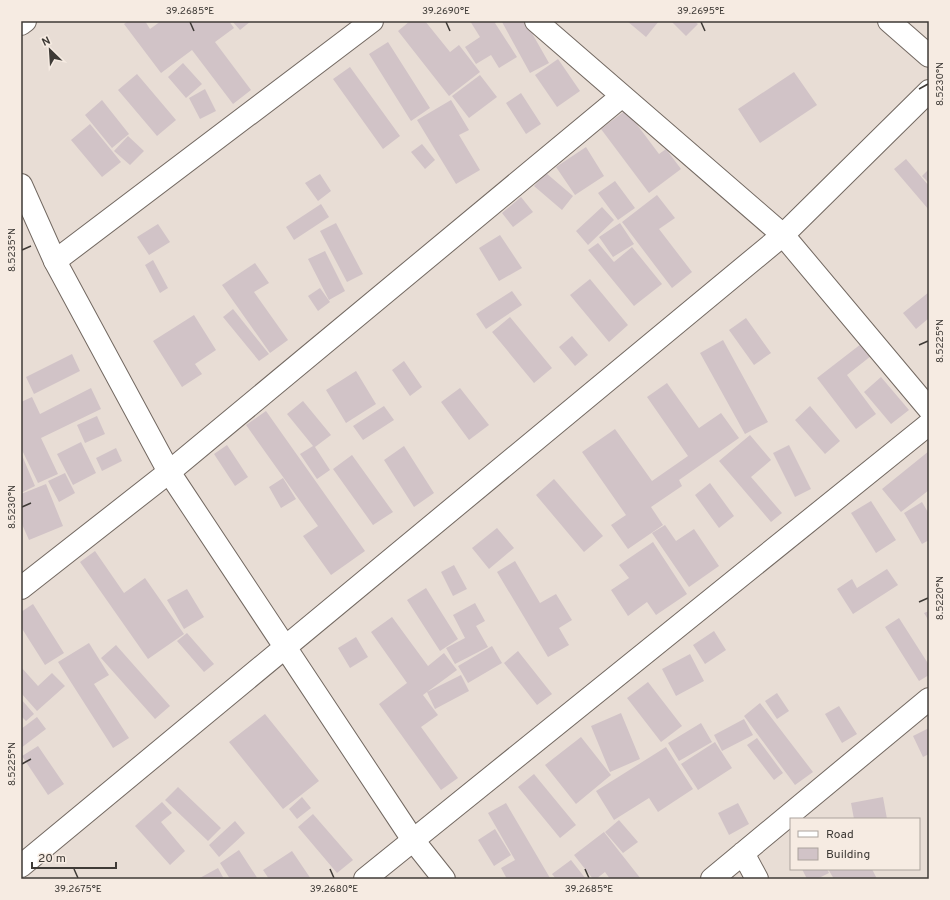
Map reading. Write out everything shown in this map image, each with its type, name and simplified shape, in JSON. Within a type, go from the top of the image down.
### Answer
[{"type":"street","points":[[21,24],[25,21]]},
{"type":"street","points":[[55,261],[372,21]]},
{"type":"street","points":[[536,21],[783,235],[929,409]]},
{"type":"street","points":[[889,21],[929,56]]},
{"type":"street","points":[[21,866],[783,235],[929,91]]},
{"type":"street","points":[[21,588],[169,472],[622,96]]},
{"type":"street","points":[[21,185],[55,261],[169,472],[413,840],[444,879]]},
{"type":"street","points":[[365,879],[929,424]]},
{"type":"street","points":[[712,879],[929,699]]},
{"type":"street","points":[[743,853],[758,879]]},
{"type":"building","points":[[128,21],[145,21],[150,29],[161,21],[229,21],[234,28],[215,42],[251,90],[233,104],[192,50],[161,73],[124,24]]},
{"type":"building","points":[[232,21],[251,21],[240,30]]},
{"type":"building","points":[[410,21],[425,21],[450,52],[459,45],[480,72],[449,96],[398,31]]},
{"type":"building","points":[[470,21],[498,21],[495,23],[517,57],[499,68],[491,55],[476,64],[465,47],[480,37]]},
{"type":"building","points":[[525,21],[549,63],[530,73],[502,22]]},
{"type":"building","points":[[627,21],[659,21],[646,37]]},
{"type":"building","points":[[671,21],[694,21],[698,24],[686,36]]},
{"type":"building","points":[[388,42],[430,108],[411,121],[369,54]]},
{"type":"building","points":[[558,59],[580,91],[557,107],[535,75]]},
{"type":"building","points":[[183,63],[202,84],[186,98],[168,77]]},
{"type":"building","points":[[350,67],[400,136],[383,149],[333,79]]},
{"type":"building","points":[[794,72],[817,105],[760,143],[738,109]]},
{"type":"building","points":[[137,74],[176,120],[157,136],[118,90]]},
{"type":"building","points":[[480,75],[497,97],[469,118],[452,96]]},
{"type":"building","points":[[205,89],[216,111],[200,119],[189,98]]},
{"type":"building","points":[[521,93],[541,124],[526,134],[506,103]]},
{"type":"building","points":[[102,100],[129,134],[112,148],[85,115]]},
{"type":"building","points":[[451,100],[469,130],[459,135],[480,170],[456,184],[417,120]]},
{"type":"building","points":[[626,110],[659,154],[666,149],[681,169],[649,193],[601,129]]},
{"type":"building","points":[[90,124],[121,162],[102,177],[71,140]]},
{"type":"building","points":[[128,136],[144,151],[130,165],[114,151]]},
{"type":"building","points":[[422,144],[435,160],[425,169],[411,152]]},
{"type":"building","points":[[586,147],[604,176],[575,195],[556,167]]},
{"type":"building","points":[[906,159],[929,186],[929,210],[894,169]]},
{"type":"building","points":[[929,169],[929,183],[922,176]]},
{"type":"building","points":[[546,173],[573,196],[562,210],[534,186]]},
{"type":"building","points":[[320,174],[331,191],[318,201],[305,183]]},
{"type":"building","points":[[615,181],[635,208],[618,220],[598,193]]},
{"type":"building","points":[[657,195],[675,218],[659,229],[692,272],[672,288],[622,222]]},
{"type":"building","points":[[521,197],[533,212],[513,227],[502,213]]},
{"type":"building","points":[[321,204],[329,217],[294,240],[286,227]]},
{"type":"building","points":[[602,207],[614,220],[588,245],[576,231]]},
{"type":"building","points":[[336,223],[363,274],[347,282],[320,231]]},
{"type":"building","points":[[620,223],[634,244],[613,257],[599,237]]},
{"type":"building","points":[[158,224],[170,242],[149,255],[137,237]]},
{"type":"building","points":[[500,235],[522,268],[499,281],[479,248]]},
{"type":"building","points":[[598,243],[614,262],[632,247],[662,284],[634,306],[588,250]]},
{"type":"building","points":[[325,251],[345,291],[329,300],[308,259]]},
{"type":"building","points":[[153,260],[168,288],[160,293],[145,265]]},
{"type":"building","points":[[255,263],[269,283],[254,292],[288,340],[270,353],[222,285]]},
{"type":"building","points":[[590,279],[628,325],[609,342],[570,295]]},
{"type":"building","points":[[320,288],[330,302],[318,311],[308,296]]},
{"type":"building","points":[[512,291],[522,305],[486,329],[476,314]]},
{"type":"building","points":[[929,292],[929,318],[916,329],[903,313]]},
{"type":"building","points":[[233,309],[269,354],[259,361],[223,317]]},
{"type":"building","points":[[194,315],[216,350],[195,364],[202,374],[182,387],[153,341]]},
{"type":"building","points":[[510,317],[552,368],[534,383],[492,332]]},
{"type":"building","points":[[746,318],[771,353],[754,365],[729,330]]},
{"type":"building","points":[[572,336],[588,355],[575,366],[559,347]]},
{"type":"building","points":[[723,340],[768,422],[745,434],[700,353]]},
{"type":"building","points":[[861,344],[871,356],[847,375],[876,414],[856,429],[817,378]]},
{"type":"building","points":[[72,354],[80,371],[34,394],[26,377]]},
{"type":"building","points":[[404,361],[422,387],[410,396],[392,370]]},
{"type":"building","points":[[356,371],[376,404],[346,423],[326,390]]},
{"type":"building","points":[[881,377],[909,410],[891,424],[864,392]]},
{"type":"building","points":[[667,383],[699,428],[721,413],[739,438],[679,480],[682,486],[651,507],[663,525],[628,549],[611,525],[626,515],[582,452],[615,429],[652,481],[688,456],[647,397]]},
{"type":"building","points":[[91,388],[101,409],[41,438],[58,474],[38,483],[21,448],[21,402],[32,397],[40,414]]},
{"type":"building","points":[[460,388],[489,425],[469,440],[441,402]]},
{"type":"building","points":[[303,401],[331,435],[315,447],[330,470],[317,479],[300,454],[313,446],[287,414]]},
{"type":"building","points":[[384,406],[394,420],[363,440],[353,426]]},
{"type":"building","points":[[810,406],[840,441],[825,454],[795,420]]},
{"type":"building","points":[[266,411],[365,551],[331,575],[303,536],[318,526],[246,425]]},
{"type":"building","points":[[97,416],[105,434],[85,443],[77,425]]},
{"type":"building","points":[[750,435],[771,460],[751,477],[782,513],[771,522],[719,461]]},
{"type":"building","points":[[81,442],[96,473],[73,485],[57,454]]},
{"type":"building","points":[[227,445],[248,477],[235,486],[214,454]]},
{"type":"building","points":[[789,445],[811,489],[795,497],[773,453]]},
{"type":"building","points":[[404,446],[434,493],[414,507],[384,460]]},
{"type":"building","points":[[116,448],[122,461],[102,471],[96,458]]},
{"type":"building","points":[[929,451],[929,490],[901,512],[882,489]]},
{"type":"building","points":[[21,453],[35,486],[21,493]]},
{"type":"building","points":[[352,455],[393,512],[373,525],[333,469]]},
{"type":"building","points":[[65,473],[75,493],[59,502],[48,481]]},
{"type":"building","points":[[283,478],[296,499],[281,508],[269,487]]},
{"type":"building","points":[[554,479],[603,536],[584,552],[536,495]]},
{"type":"building","points":[[710,483],[734,516],[719,528],[695,495]]},
{"type":"building","points":[[46,484],[63,526],[29,540],[21,522],[21,494]]},
{"type":"building","points":[[871,501],[896,540],[876,553],[851,513]]},
{"type":"building","points":[[922,502],[929,514],[929,540],[922,544],[904,513]]},
{"type":"building","points":[[665,525],[676,541],[694,529],[719,566],[689,587],[652,533]]},
{"type":"building","points":[[497,528],[514,548],[489,569],[472,548]]},
{"type":"building","points":[[653,542],[687,594],[656,615],[647,602],[628,616],[611,590],[629,578],[619,565]]},
{"type":"building","points":[[95,551],[124,593],[145,578],[184,634],[148,659],[80,562]]},
{"type":"building","points":[[515,561],[540,603],[556,594],[572,620],[559,628],[569,645],[548,657],[497,572]]},
{"type":"building","points":[[454,565],[467,589],[453,596],[441,572]]},
{"type":"building","points":[[887,569],[898,585],[853,614],[837,589],[852,579],[857,588]]},
{"type":"building","points":[[426,588],[458,639],[440,651],[407,600]]},
{"type":"building","points":[[187,589],[204,617],[184,629],[167,600]]},
{"type":"building","points":[[475,603],[485,621],[476,626],[488,647],[455,664],[446,648],[465,638],[453,615]]},
{"type":"building","points":[[33,604],[64,653],[45,665],[21,627],[21,612]]},
{"type":"building","points":[[929,611],[929,621],[924,613]]},
{"type":"building","points":[[392,617],[428,666],[444,653],[457,670],[423,695],[438,715],[421,727],[458,778],[441,790],[379,704],[407,683],[371,632]]},
{"type":"building","points":[[899,618],[929,665],[929,675],[919,681],[885,627]]},
{"type":"building","points":[[714,631],[726,650],[705,664],[693,645]]},
{"type":"building","points":[[187,633],[214,664],[204,672],[177,641]]},
{"type":"building","points":[[356,637],[368,657],[350,668],[338,648]]},
{"type":"building","points":[[89,643],[109,675],[94,684],[129,738],[113,748],[58,662]]},
{"type":"building","points":[[116,645],[170,706],[155,719],[101,658]]},
{"type":"building","points":[[492,646],[502,663],[468,683],[458,666]]},
{"type":"building","points":[[518,651],[552,694],[537,705],[504,663]]},
{"type":"building","points":[[690,654],[704,681],[676,696],[662,669]]},
{"type":"building","points":[[21,667],[38,686],[52,673],[65,686],[37,711],[21,693]]},
{"type":"building","points":[[461,675],[469,691],[435,709],[427,692]]},
{"type":"building","points":[[648,682],[682,726],[661,742],[627,698]]},
{"type":"building","points":[[777,693],[789,711],[777,719],[765,701]]},
{"type":"building","points":[[21,699],[34,714],[26,721],[21,716]]},
{"type":"building","points":[[760,703],[813,772],[795,785],[744,716]]},
{"type":"building","points":[[839,706],[857,734],[842,743],[825,714]]},
{"type":"building","points":[[621,713],[640,759],[610,772],[591,726]]},
{"type":"building","points":[[265,714],[319,781],[283,809],[229,742]]},
{"type":"building","points":[[37,717],[46,729],[21,748],[21,729]]},
{"type":"building","points":[[744,719],[753,735],[722,751],[714,735]]},
{"type":"building","points":[[701,723],[712,742],[679,761],[668,743]]},
{"type":"building","points":[[929,728],[929,754],[923,757],[913,736]]},
{"type":"building","points":[[581,737],[611,775],[576,804],[545,765]]},
{"type":"building","points":[[757,738],[783,773],[774,780],[747,745]]},
{"type":"building","points":[[715,742],[732,768],[698,790],[681,764]]},
{"type":"building","points":[[38,746],[64,784],[48,795],[22,756]]},
{"type":"building","points":[[666,747],[693,789],[658,812],[649,798],[614,820],[596,791]]},
{"type":"building","points":[[534,774],[576,825],[560,838],[518,787]]},
{"type":"building","points":[[178,787],[221,828],[208,841],[165,800]]},
{"type":"building","points":[[302,797],[311,808],[297,819],[289,809]]},
{"type":"building","points":[[883,797],[887,818],[854,818],[851,803]]},
{"type":"building","points":[[162,802],[172,813],[161,822],[185,851],[170,865],[135,826]]},
{"type":"building","points":[[506,803],[550,878],[507,879],[501,868],[515,860],[488,813]]},
{"type":"building","points":[[738,803],[749,824],[729,835],[718,813]]},
{"type":"building","points":[[313,814],[353,860],[337,873],[298,827]]},
{"type":"building","points":[[619,820],[638,842],[623,853],[605,832]]},
{"type":"building","points":[[235,821],[245,833],[219,857],[209,845]]},
{"type":"building","points":[[495,829],[511,855],[494,866],[478,840]]},
{"type":"building","points":[[604,832],[641,879],[610,879],[605,872],[596,879],[593,879],[574,855]]},
{"type":"building","points":[[239,850],[258,879],[230,879],[220,863]]},
{"type":"building","points":[[292,851],[311,879],[269,879],[263,870]]},
{"type":"building","points":[[571,860],[586,879],[556,879],[552,874]]},
{"type":"building","points":[[218,868],[224,879],[198,879]]},
{"type":"building","points":[[802,870],[828,870],[829,873],[817,879],[807,879]]},
{"type":"building","points":[[829,870],[872,870],[877,879],[834,879]]}]
